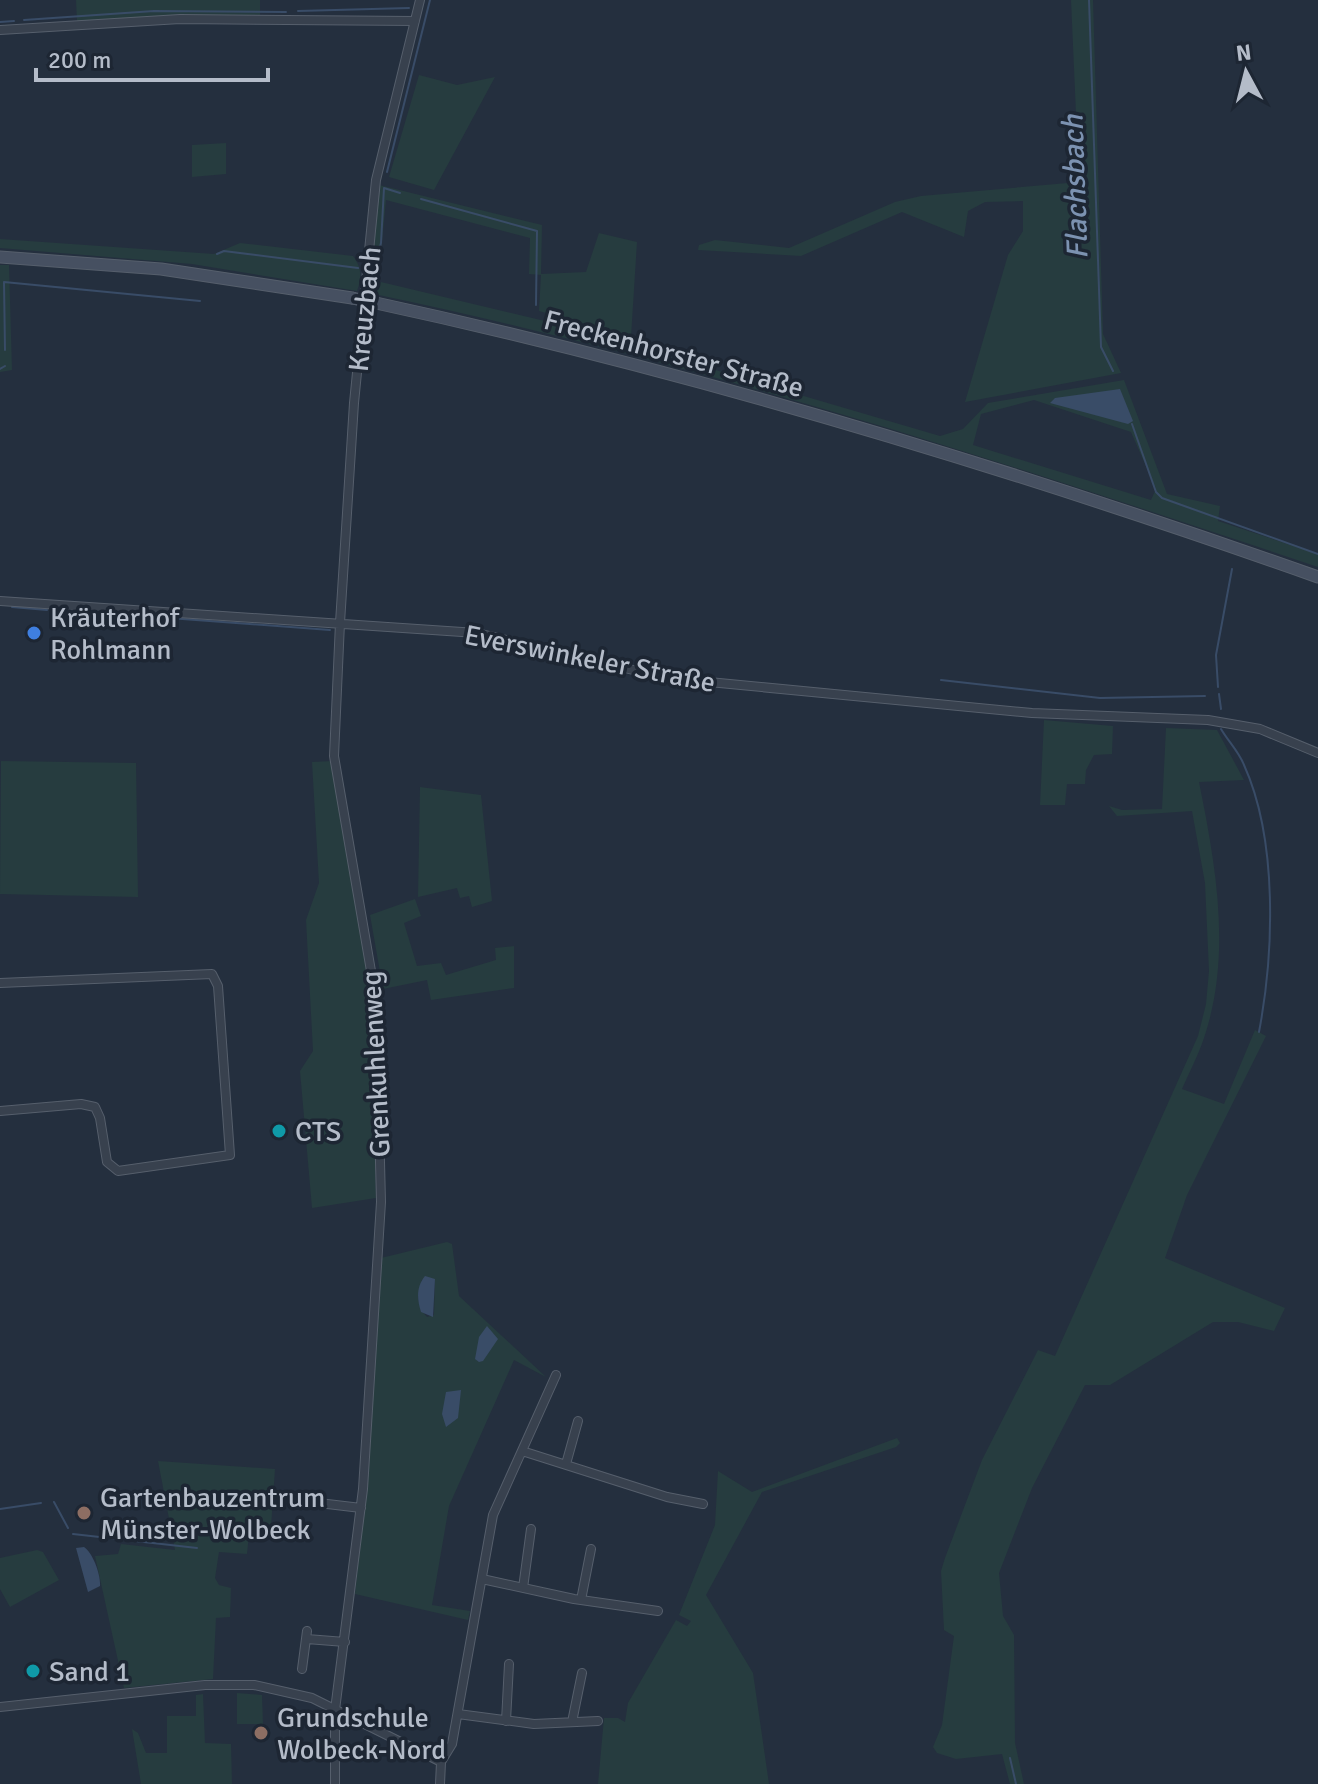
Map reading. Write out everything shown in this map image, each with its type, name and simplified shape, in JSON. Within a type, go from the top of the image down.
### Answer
[{"type":"main road","name":"Freckenhorster Straße","points":[[0,257],[173,271],[352,298],[595,356],[851,426],[1146,518],[1318,577]]},
{"type":"street","name":"Kreuzbach","points":[[340,623],[354,403],[376,180],[420,0]]},
{"type":"street","points":[[0,30],[180,19],[415,21]]},
{"type":"street","name":"Everswinkeler Straße","points":[[0,601],[493,636],[639,672],[700,683],[984,709],[1239,724],[1318,753]]},
{"type":"street","name":"Grenkuhlenweg","points":[[335,1784],[335,1710],[361,1508],[379,1251],[380,1099],[376,1000],[334,756],[340,623]]},
{"type":"street","points":[[0,983],[212,974],[218,986],[230,1155],[118,1171],[107,1162],[100,1118],[95,1107],[81,1104],[0,1111]]},
{"type":"street","points":[[440,1784],[441,1762],[452,1744],[458,1714],[493,1515],[556,1375]]},
{"type":"street","points":[[566,1464],[578,1421]]},
{"type":"street","points":[[522,1451],[655,1494],[703,1504]]},
{"type":"street","points":[[319,1503],[361,1508]]},
{"type":"street","points":[[523,1588],[531,1529]]},
{"type":"street","points":[[581,1600],[591,1549]]},
{"type":"street","points":[[482,1579],[581,1600],[658,1611]]},
{"type":"street","points":[[302,1669],[307,1635],[345,1642]]},
{"type":"street","points":[[506,1721],[509,1664]]},
{"type":"street","points":[[572,1722],[582,1673]]},
{"type":"street","points":[[0,1707],[228,1683],[284,1690],[335,1710],[441,1762]]},
{"type":"street","points":[[458,1714],[534,1724],[598,1721]]},
{"type":"green space","points":[[76,0],[260,0],[260,16],[180,15],[77,21]]},
{"type":"green space","points":[[1071,0],[1093,0],[1103,334],[1121,373],[965,402],[1008,255],[1023,231],[1023,201],[985,202],[968,211],[964,237],[902,212],[801,256],[698,250],[699,245],[715,240],[789,248],[895,202],[921,196],[1079,182]]},
{"type":"green space","points":[[419,75],[457,85],[495,77],[434,190],[389,177]]},
{"type":"green space","points":[[226,143],[226,174],[192,177],[192,145]]},
{"type":"green space","points":[[379,185],[542,225],[541,274],[586,272],[599,233],[637,242],[631,337],[539,311],[541,275],[529,274],[530,238],[386,200],[379,273],[371,267]]},
{"type":"green space","points":[[0,239],[214,254],[240,243],[353,256],[360,269],[360,277],[357,291],[192,264],[0,248]]},
{"type":"green space","points":[[0,265],[9,265],[12,370],[0,372]]},
{"type":"green space","points":[[381,282],[566,326],[940,436],[963,429],[988,403],[1124,380],[1167,494],[1220,506],[1218,521],[1318,554],[1318,567],[1085,490],[732,382],[613,350],[374,294]],"holes":[[[1034,400],[1131,432],[1156,489],[1151,500],[973,445],[981,414]]]},
{"type":"green space","points":[[1044,720],[1113,726],[1112,754],[1094,755],[1086,770],[1085,784],[1067,784],[1065,805],[1040,805]]},
{"type":"green space","points":[[1166,728],[1217,730],[1244,780],[1199,782],[1215,878],[1219,943],[1213,1007],[1202,1045],[1182,1089],[1224,1104],[1255,1030],[1266,1036],[1187,1195],[1165,1258],[1285,1308],[1274,1331],[1238,1322],[1213,1322],[1110,1385],[1085,1385],[1032,1488],[999,1573],[1003,1616],[1014,1635],[1015,1743],[1024,1784],[1010,1784],[1002,1754],[956,1759],[937,1753],[933,1747],[942,1725],[954,1636],[944,1630],[941,1571],[982,1460],[1038,1350],[1055,1356],[1198,1036],[1206,1004],[1209,971],[1205,883],[1192,811],[1117,816],[1109,806],[1122,810],[1162,809]]},
{"type":"green space","points":[[1,761],[136,763],[138,897],[0,894]]},
{"type":"green space","points":[[333,761],[371,999],[376,1198],[312,1208],[300,1071],[313,1051],[306,920],[319,883],[312,762]]},
{"type":"green space","points":[[420,787],[481,795],[492,901],[472,907],[469,896],[460,898],[457,888],[418,897]]},
{"type":"green space","points":[[415,899],[421,916],[404,923],[417,966],[441,963],[446,975],[496,960],[495,948],[514,946],[514,988],[431,1000],[427,980],[383,989],[370,915]]},
{"type":"green space","points":[[447,1242],[452,1244],[459,1296],[546,1377],[514,1360],[449,1506],[432,1605],[470,1611],[468,1620],[355,1594],[366,1489],[381,1258]],"holes":[[[435,1279],[434,1315],[427,1317],[419,1304],[422,1280]]]},
{"type":"green space","points":[[897,1438],[900,1443],[896,1447],[762,1492],[706,1595],[753,1673],[769,1784],[598,1784],[604,1718],[618,1718],[625,1722],[628,1703],[676,1620],[687,1626],[691,1621],[679,1615],[715,1525],[718,1471],[752,1492]]},
{"type":"green space","points":[[158,1461],[275,1469],[271,1527],[250,1525],[247,1554],[219,1552],[215,1578],[219,1585],[231,1588],[230,1617],[216,1618],[213,1679],[124,1688],[95,1556],[118,1554],[121,1544],[175,1550]]},
{"type":"green space","points":[[37,1550],[43,1552],[59,1580],[10,1607],[0,1589],[0,1558]]},
{"type":"green space","points":[[237,1693],[262,1695],[263,1724],[237,1724]]},
{"type":"green space","points":[[203,1694],[205,1743],[231,1744],[232,1784],[141,1784],[132,1729],[138,1733],[146,1753],[167,1753],[167,1716],[196,1716],[196,1695]]},
{"type":"water","points":[[1120,389],[1133,421],[1128,424],[1050,403],[1055,398]]},
{"type":"water","points":[[425,1276],[435,1279],[433,1317],[421,1312],[419,1302],[419,1289]]},
{"type":"water","points":[[487,1326],[498,1339],[483,1361],[479,1362],[475,1359],[479,1337]]},
{"type":"water","points":[[461,1390],[458,1418],[446,1427],[442,1414],[446,1392]]},
{"type":"water","points":[[84,1547],[93,1559],[100,1581],[100,1586],[88,1592],[76,1548]]},
{"type":"waterway","points":[[387,172],[430,0]]},
{"type":"waterway","name":"Flachsbach","points":[[1089,0],[1101,347],[1113,371]]},
{"type":"waterway","points":[[298,11],[409,8]]},
{"type":"waterway","points":[[24,20],[154,11],[286,12]]},
{"type":"waterway","points":[[0,22],[14,21]]},
{"type":"waterway","points":[[375,267],[381,243],[384,188],[400,193]]},
{"type":"waterway","points":[[421,199],[537,231],[536,305]]},
{"type":"waterway","points":[[217,254],[224,251],[358,268]]},
{"type":"waterway","points":[[5,350],[4,282],[200,301]]},
{"type":"waterway","points":[[0,369],[5,366]]},
{"type":"waterway","name":"Flachsbach","points":[[1132,424],[1156,492],[1162,498],[1318,554]]},
{"type":"waterway","points":[[1218,687],[1216,655],[1232,569]]},
{"type":"waterway","points":[[12,607],[47,610]]},
{"type":"waterway","points":[[62,610],[330,630]]},
{"type":"waterway","points":[[941,680],[1100,698],[1205,696]]},
{"type":"waterway","points":[[1219,694],[1221,709]]},
{"type":"waterway","points":[[1221,729],[1242,760],[1255,795],[1268,862],[1270,933],[1259,1032]]},
{"type":"waterway","points":[[54,1502],[68,1528]]},
{"type":"waterway","points":[[0,1509],[41,1503]]},
{"type":"waterway","points":[[73,1534],[197,1548]]},
{"type":"waterway","points":[[1010,1758],[1016,1784]]},
{"type":"place","name":"Kräuterhof Rohlmann","points":[[34,633]]},
{"type":"place","name":"CTS","points":[[279,1131]]},
{"type":"place","name":"Gartenbauzentrum Münster-Wolbeck","points":[[84,1513]]},
{"type":"place","name":"Sand 1","points":[[33,1671]]},
{"type":"place","name":"Grundschule Wolbeck-Nord","points":[[261,1733]]}]
